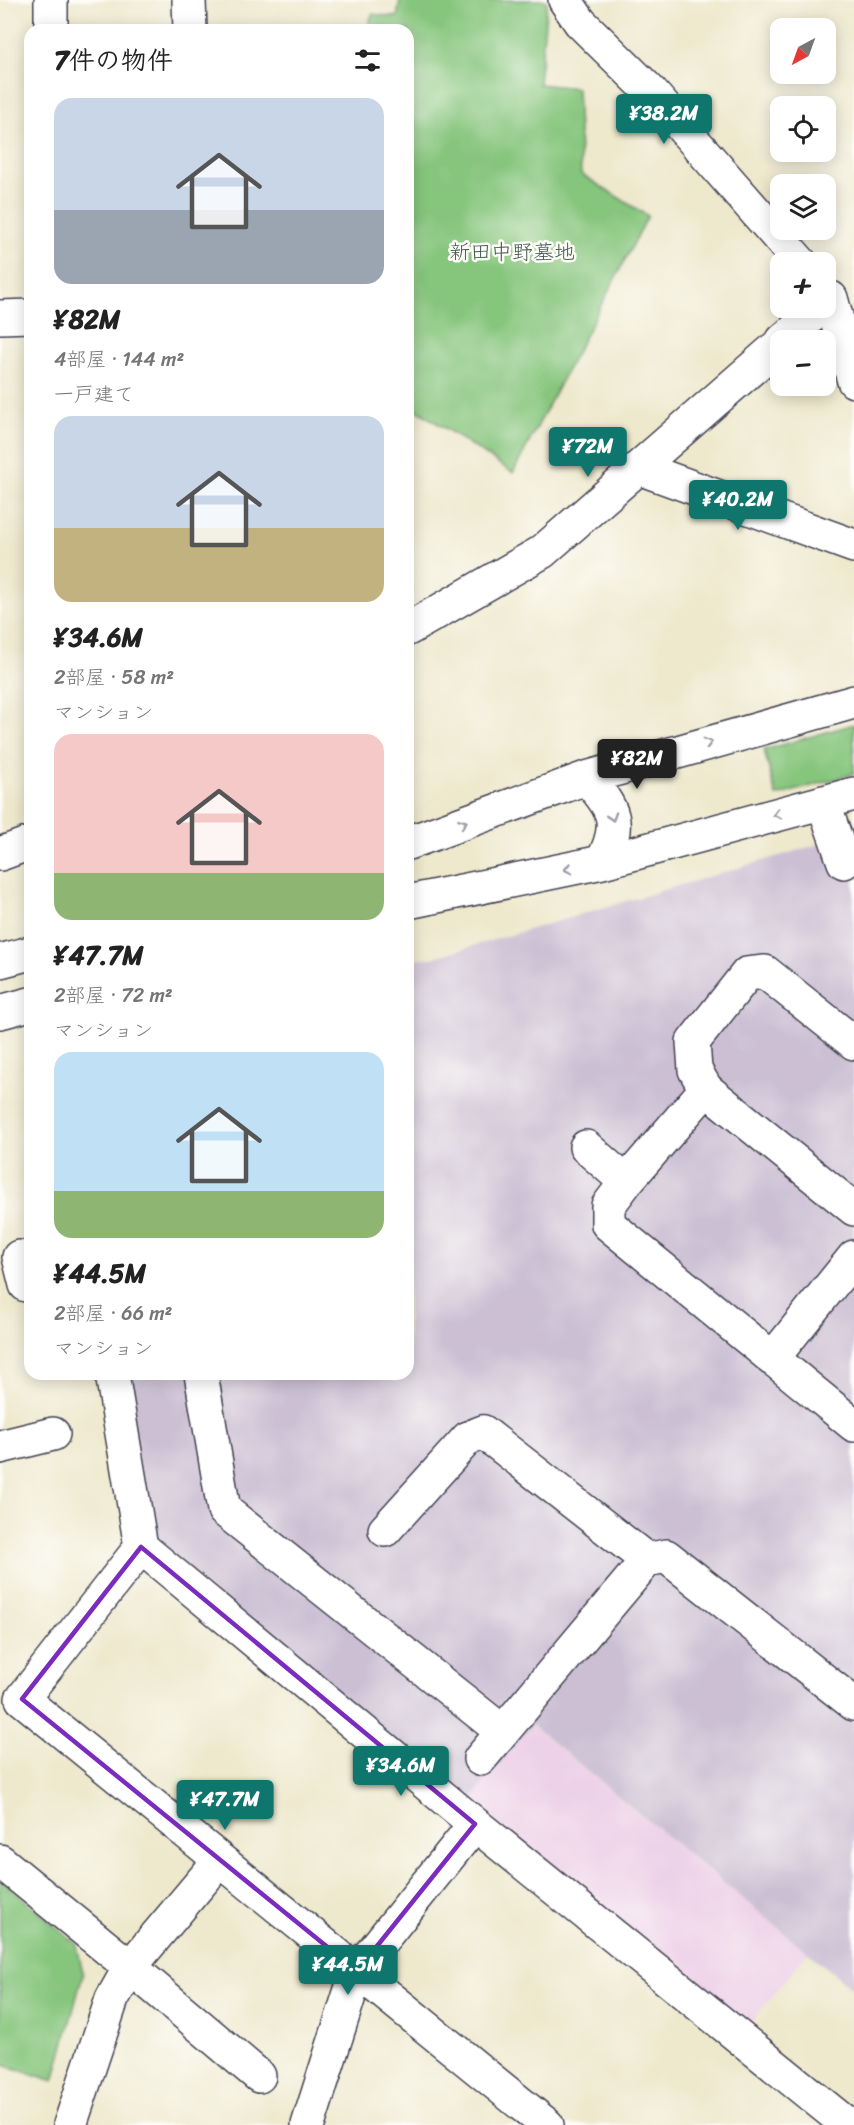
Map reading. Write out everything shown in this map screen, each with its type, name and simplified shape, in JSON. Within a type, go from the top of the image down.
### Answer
[{"type":"street","points":[[51,0],[51,24]]},
{"type":"street","points":[[189,0],[190,24]]},
{"type":"street","points":[[575,7],[791,252]]},
{"type":"street","points":[[0,317],[24,316]]},
{"type":"street","points":[[836,317],[854,381]]},
{"type":"street","points":[[794,330],[806,318]]},
{"type":"street","points":[[414,626],[542,552],[770,353]]},
{"type":"street","points":[[639,468],[854,546]]},
{"type":"street","points":[[414,841],[586,778],[854,702]]},
{"type":"street","points":[[586,778],[609,808],[615,827],[612,842],[602,862]]},
{"type":"street","points":[[414,901],[602,862],[854,794]]},
{"type":"street","points":[[823,802],[844,862]]},
{"type":"street","points":[[0,854],[24,845]]},
{"type":"street","points":[[0,961],[24,955]]},
{"type":"street","points":[[854,1043],[765,972],[747,974],[693,1042],[695,1070],[706,1089],[854,1209]]},
{"type":"street","points":[[0,1012],[24,1006]]},
{"type":"street","points":[[706,1089],[608,1206],[608,1224],[854,1425]]},
{"type":"street","points":[[586,1147],[626,1182]]},
{"type":"street","points":[[772,1359],[854,1257]]},
{"type":"street","points":[[113,1380],[141,1547],[475,1824],[848,2125]]},
{"type":"street","points":[[202,1380],[224,1510],[503,1732]]},
{"type":"street","points":[[385,1530],[468,1438],[483,1432],[647,1560]]},
{"type":"street","points":[[0,1447],[53,1434]]},
{"type":"street","points":[[141,1547],[22,1699],[547,2125]]},
{"type":"street","points":[[480,1759],[647,1560],[666,1556],[854,1704]]},
{"type":"street","points":[[308,2125],[357,1971],[475,1824]]},
{"type":"street","points":[[70,2125],[112,1999],[130,1967],[220,1860]]},
{"type":"street","points":[[0,1862],[130,1967],[259,2076]]},
{"type":"highlighted area","points":[[141,1547],[475,1824],[357,1971],[22,1699]]},
{"type":"shaded area","points":[[854,834],[854,1990],[532,1725],[468,1802],[149,1540],[125,1380],[414,1380],[414,959],[432,958]]},
{"type":"shaded area","points":[[531,1725],[808,1952],[745,2030],[468,1802]]},
{"type":"green space","name":"新田中野墓地","points":[[400,0],[546,0],[539,84],[577,88],[581,174],[648,216],[513,473],[414,408],[414,24],[369,24],[372,14],[397,17]]},
{"type":"green space","points":[[854,724],[854,774],[776,796],[764,750]]},
{"type":"green space","points":[[0,1879],[77,1945],[83,1974],[54,2081],[0,2064]]}]
